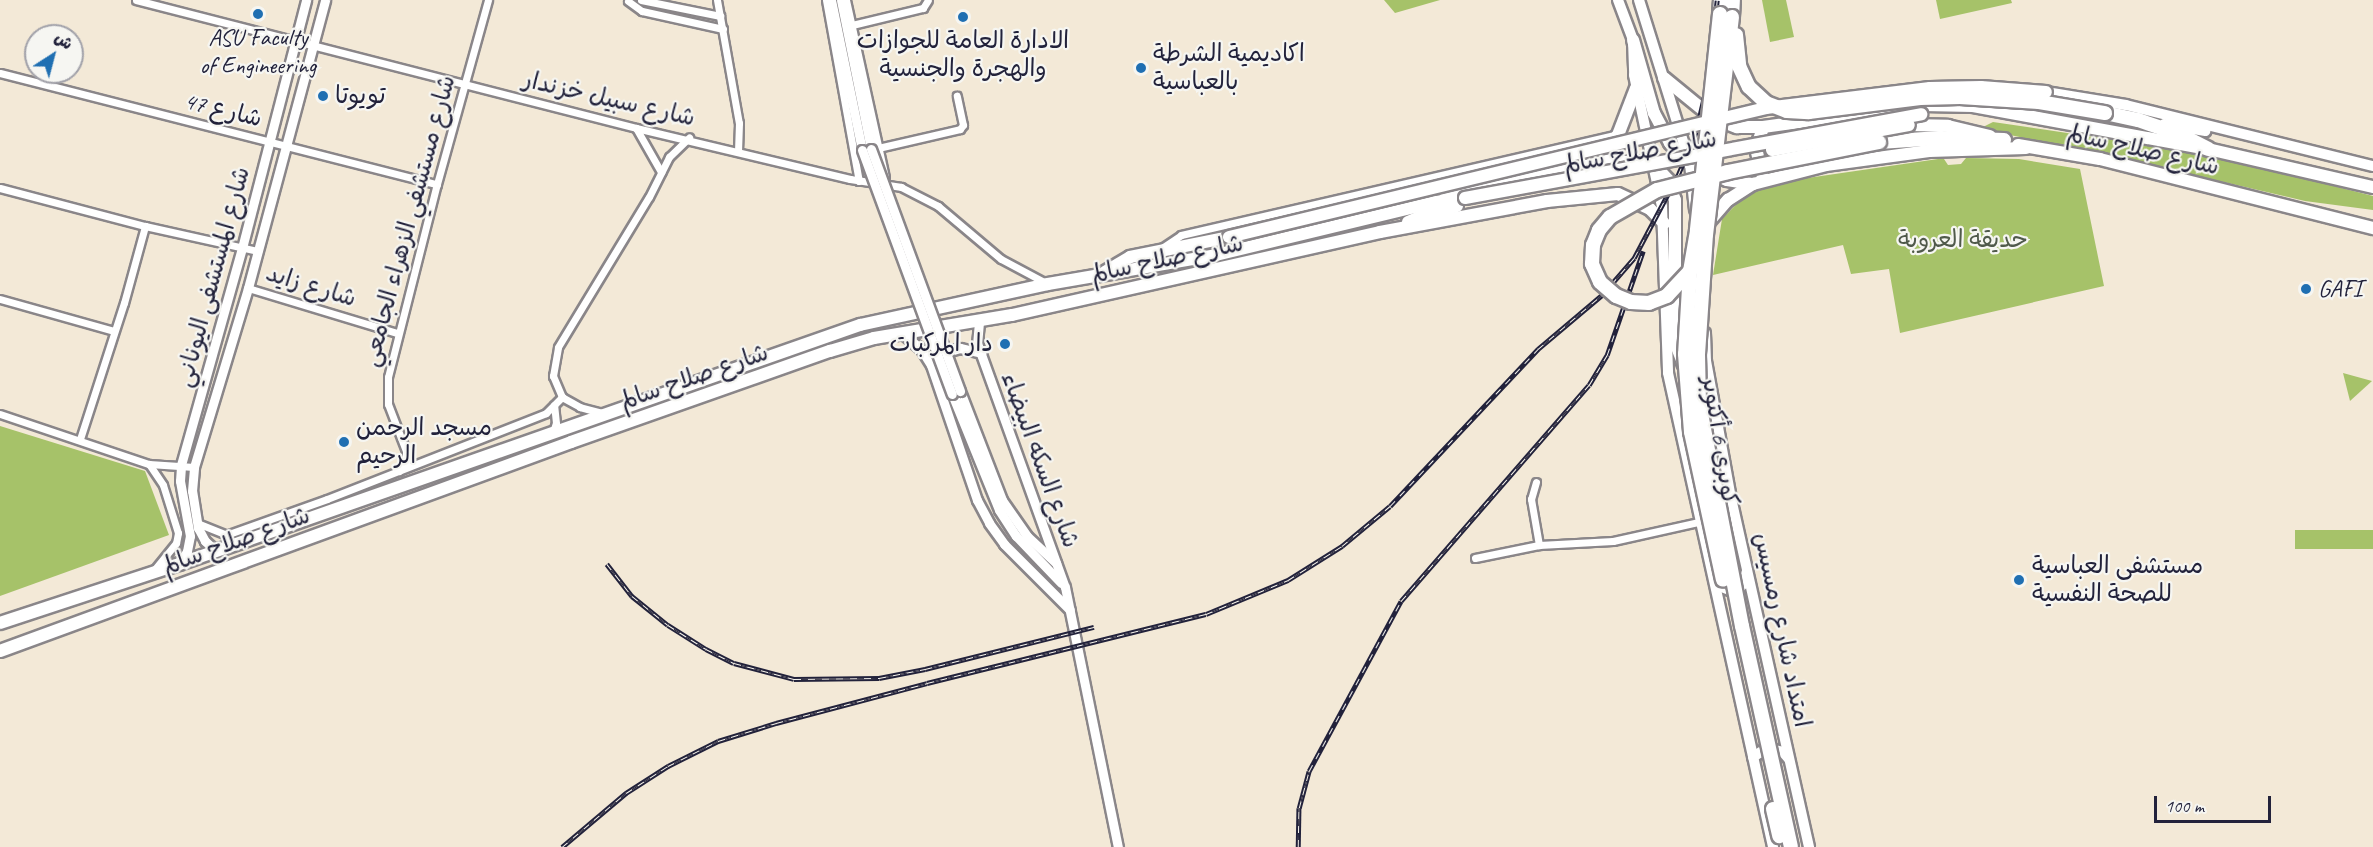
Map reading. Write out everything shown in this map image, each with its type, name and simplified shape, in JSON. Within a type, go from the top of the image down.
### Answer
[{"type":"highway","name":"كوبرى 6 أكتوبر","points":[[1721,0],[1697,231],[1690,271],[1685,354],[1691,432],[1781,847]]},
{"type":"highway","name":"كوبرى 6 أكتوبر","points":[[1733,0],[1706,234],[1698,356],[1699,403],[1742,626],[1791,847]]},
{"type":"highway","points":[[1732,17],[1739,66],[1746,82],[1761,100],[1781,110],[1804,112],[1920,98],[1960,97],[2040,102],[2138,120],[2185,136],[2208,148]]},
{"type":"highway","points":[[1633,40],[1646,90],[1670,143],[1690,164],[1727,180],[1752,184]]},
{"type":"highway","points":[[1664,78],[1721,122],[1737,127],[1763,127],[1923,105],[1985,108]]},
{"type":"highway","points":[[1103,274],[1130,257],[1229,237],[1766,108],[1930,88],[1982,87],[2046,92]]},
{"type":"highway","points":[[1592,162],[1618,135],[1636,88]]},
{"type":"highway","name":"شارع صلاح سالم","points":[[0,651],[639,418],[830,351],[903,334],[979,321],[1400,228],[1427,214],[1465,201],[1921,114],[1985,108],[1999,113],[2052,118],[2208,148],[2373,187]]},
{"type":"highway","name":"شارع صلاح سالم","points":[[0,623],[179,564],[552,433],[602,413],[851,328],[1048,284],[1216,255],[1434,202],[1465,201],[1909,125],[1948,126],[2026,148],[2100,159],[2373,228]]},
{"type":"highway","points":[[1763,127],[1756,149],[1757,160],[1765,180]]},
{"type":"highway","points":[[1690,271],[1667,296],[1649,303],[1631,302],[1616,296],[1601,284],[1592,264],[1593,245],[1599,230],[1610,217],[1657,190],[1728,172],[1879,142],[1940,138],[2004,140]]},
{"type":"highway","points":[[1697,236],[1728,200],[1752,184],[1765,180],[1826,165],[1906,153],[1994,147],[2026,148]]},
{"type":"highway","points":[[1434,202],[1462,190],[1592,162],[1639,160],[1653,165],[1668,180],[1675,200],[1677,347],[1692,383],[1717,424]]},
{"type":"highway","points":[[1592,162],[1607,171],[1610,187],[1606,194]]},
{"type":"highway","points":[[1400,228],[1491,210],[1606,194],[1632,200],[1658,215],[1664,223]]},
{"type":"main road","points":[[1618,0],[1633,40],[1636,88],[1664,223],[1668,373],[1699,522],[1773,847]]},
{"type":"main road","name":"امتداد شارع رمسيس","points":[[1639,0],[1690,164],[1706,361],[1747,570],[1809,847]]},
{"type":"main road","name":"شارع صلاح سالم","points":[[2046,92],[2126,105],[2373,166]]},
{"type":"main road","points":[[2138,120],[2217,133],[2238,132]]},
{"type":"main road","points":[[1712,575],[1722,587],[1732,591],[1738,590],[1743,584],[1747,570]]},
{"type":"main road","points":[[1753,757],[1767,748],[1783,752],[1788,758]]},
{"type":"street","name":"شارع سبيل خزندار","points":[[136,0],[636,128],[689,138],[859,181],[887,183],[901,187],[932,202],[1001,259],[1048,284]]},
{"type":"street","name":"شارع المستشفى اليوناني","points":[[179,564],[187,551],[190,536],[180,481],[181,465],[242,248],[306,0]]},
{"type":"street","name":"شارع المستشفى اليوناني","points":[[216,550],[205,541],[197,523],[192,491],[194,467],[248,288],[325,0]]},
{"type":"street","name":"شارع مستشفي الزهراء الجامعي","points":[[406,451],[386,395],[397,333],[488,0]]},
{"type":"street","points":[[626,1],[639,0],[720,16]]},
{"type":"street","points":[[717,0],[739,123],[738,151]]},
{"type":"street","points":[[826,0],[859,181]]},
{"type":"street","points":[[831,0],[870,149],[999,510],[1016,536],[1065,587]]},
{"type":"street","points":[[841,0],[870,149],[887,183]]},
{"type":"street","points":[[846,0],[852,25],[870,149]]},
{"type":"street","points":[[852,25],[923,8],[928,0]]},
{"type":"street","points":[[626,1],[642,11],[723,29]]},
{"type":"street","name":"شارع 47","points":[[0,74],[437,184]]},
{"type":"street","points":[[870,149],[960,129],[963,124],[957,96]]},
{"type":"street","points":[[636,128],[661,172]]},
{"type":"street","points":[[1160,251],[1181,235],[1618,135]]},
{"type":"street","points":[[602,413],[580,407],[562,397],[553,376],[558,347],[673,151],[689,138]]},
{"type":"street","points":[[0,188],[145,226],[258,251]]},
{"type":"street","points":[[80,439],[145,226]]},
{"type":"street","name":"شارع زايد","points":[[248,288],[397,333]]},
{"type":"street","points":[[0,299],[114,331]]},
{"type":"street","name":"شارع السكه البيضاء","points":[[979,321],[976,338],[1065,587],[1118,847]]},
{"type":"street","name":"شارع السكه البيضاء","points":[[903,334],[916,343],[930,363],[977,500],[989,523],[1008,549],[1071,611]]},
{"type":"street","points":[[930,363],[940,354],[953,349],[968,349],[981,353]]},
{"type":"street","points":[[956,392],[1002,500],[1027,536],[1056,563]]},
{"type":"street","points":[[197,523],[226,535],[399,471],[546,413],[562,397]]},
{"type":"street","points":[[552,433],[556,423],[554,405]]},
{"type":"street","points":[[0,414],[80,439],[148,464],[194,467]]},
{"type":"street","points":[[406,451],[415,457],[430,458]]},
{"type":"street","points":[[399,471],[406,462],[406,451]]},
{"type":"street","points":[[148,464],[163,485],[178,532],[176,543],[152,572]]},
{"type":"street","points":[[1536,482],[1532,499],[1539,545]]},
{"type":"street","points":[[1475,558],[1539,545],[1613,542],[1699,522]]},
{"type":"green space","points":[[1384,0],[1440,0],[1395,13]]},
{"type":"green space","points":[[1762,0],[1786,0],[1794,37],[1770,42]]},
{"type":"green space","points":[[1936,0],[2011,0],[2012,3],[1940,19]]},
{"type":"green space","points":[[1993,122],[2202,153],[2373,196],[2373,210],[2305,201],[2121,158],[1986,130],[1985,126]]},
{"type":"green space","name":"حديقة العروبة","points":[[1966,158],[2019,159],[2080,169],[2104,286],[1900,333],[1889,269],[1851,274],[1843,245],[1713,275],[1722,219],[1751,189],[1780,182],[1938,159],[1944,159],[1948,165],[1961,164]]},
{"type":"green space","points":[[2343,373],[2372,381],[2350,401]]},
{"type":"green space","points":[[0,426],[145,471],[169,535],[0,596]]},
{"type":"green space","points":[[2295,530],[2373,530],[2373,549],[2295,549]]},
{"type":"railway","points":[[562,847],[626,793],[668,766],[718,741],[776,723],[927,683],[1206,614],[1288,580],[1342,546],[1390,506],[1538,349],[1602,295],[1634,258],[1678,175],[1696,132],[1709,76],[1717,0]]},
{"type":"railway","points":[[1298,847],[1299,808],[1309,771],[1401,601],[1589,385],[1607,355],[1643,251]]},
{"type":"railway","points":[[607,564],[632,596],[668,625],[706,649],[734,663],[794,679],[879,678],[925,669],[1094,627]]},
{"type":"place","name":"ASU Faculty of Engineering","points":[[258,14]]},
{"type":"place","name":"الادارة العامة للجوازات والهجرة والجنسية","points":[[963,17]]},
{"type":"place","name":"اكاديمية الشرطة بالعباسية","points":[[1141,68]]},
{"type":"place","name":"تويوتا","points":[[323,96]]},
{"type":"place","name":"GAFI","points":[[2306,289]]},
{"type":"place","name":"دار المركبات","points":[[1005,344]]},
{"type":"place","name":"مسجد الرحمن الرحيم","points":[[344,442]]},
{"type":"place","name":"مستشفى العباسية للصحة النفسية","points":[[2019,580]]}]
